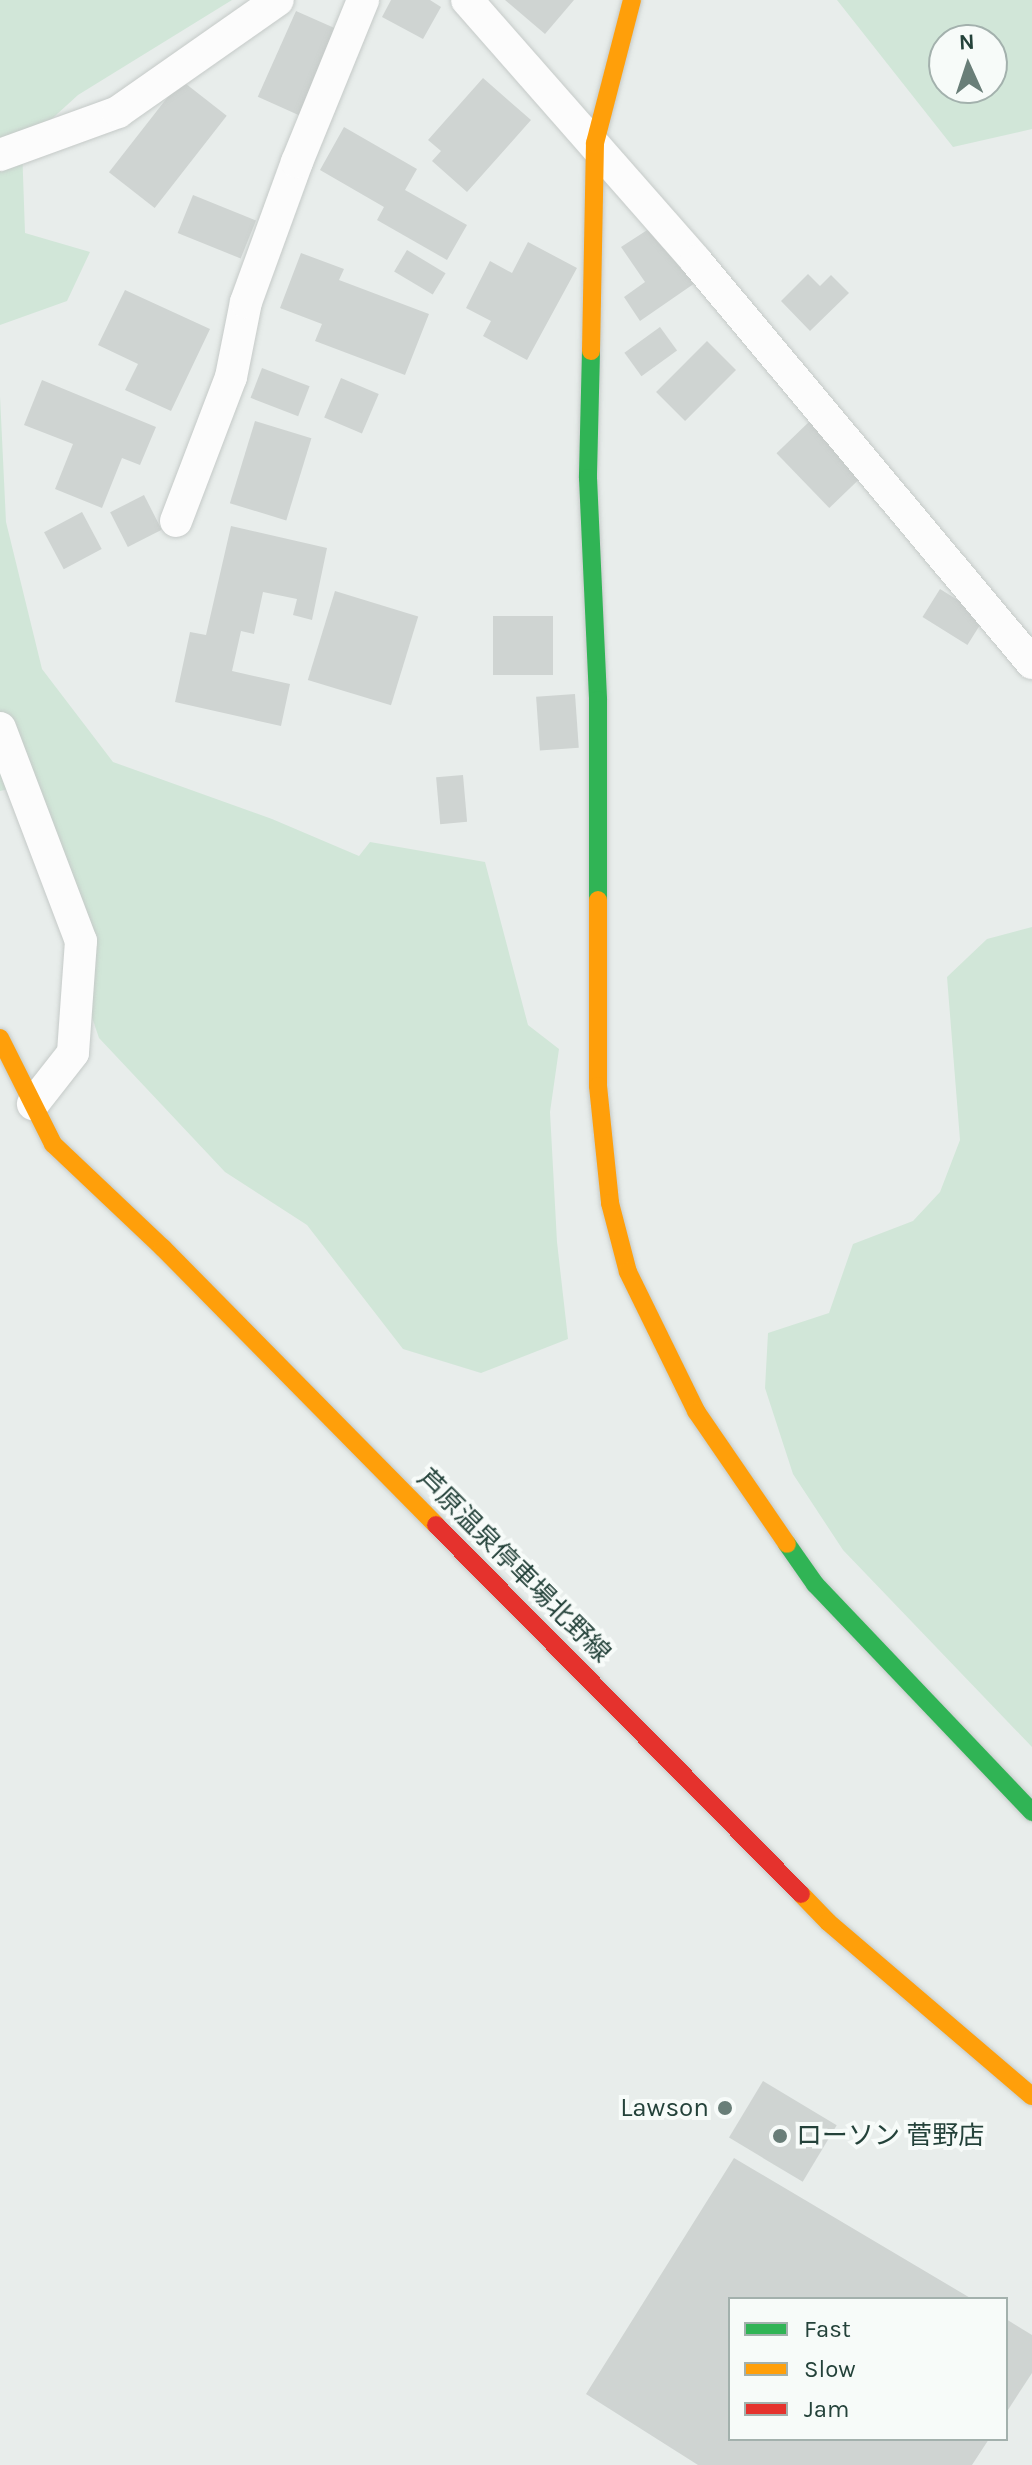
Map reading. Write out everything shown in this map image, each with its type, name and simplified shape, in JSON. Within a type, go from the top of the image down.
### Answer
[{"type":"street","points":[[0,155],[118,112],[278,0]]},
{"type":"street","points":[[176,521],[231,377],[246,302],[261,260],[363,0]]},
{"type":"street","points":[[467,0],[474,12],[595,143],[1032,663]]},
{"type":"street","points":[[632,0],[595,143],[588,478],[598,700],[598,1086],[610,1203],[628,1272],[696,1411],[815,1584],[1032,1812]]},
{"type":"street","points":[[0,728],[81,941],[73,1053],[33,1104]]},
{"type":"street","name":"芦原温泉停車場北野線","points":[[0,1038],[53,1144],[163,1248],[828,1922],[1032,2096]]},
{"type":"green space","points":[[0,0],[232,0],[78,95],[22,146],[25,233],[90,252],[67,301],[0,325]]},
{"type":"green space","points":[[837,0],[1032,0],[1032,129],[953,147]]},
{"type":"green space","points":[[0,396],[6,522],[42,669],[113,762],[272,819],[359,856],[370,842],[485,862],[528,1025],[559,1049],[550,1112],[557,1242],[568,1339],[481,1373],[403,1349],[307,1225],[225,1172],[99,1038],[14,788],[0,791]]},
{"type":"green space","points":[[1032,927],[1032,1747],[843,1550],[793,1474],[765,1388],[768,1333],[829,1313],[853,1244],[913,1221],[940,1192],[960,1140],[947,977],[987,939]]},
{"type":"building","points":[[391,0],[430,0],[441,7],[423,39],[382,17]]},
{"type":"building","points":[[505,0],[574,0],[545,34]]},
{"type":"building","points":[[296,11],[339,30],[301,116],[258,97]]},
{"type":"building","points":[[483,78],[531,120],[467,192],[432,161],[441,151],[428,140]]},
{"type":"building","points":[[181,80],[227,116],[155,208],[109,172]]},
{"type":"building","points":[[344,127],[417,169],[405,190],[467,225],[447,260],[377,220],[384,207],[320,170]]},
{"type":"building","points":[[193,195],[256,220],[241,258],[178,233]]},
{"type":"building","points":[[655,225],[695,283],[640,321],[624,297],[645,282],[621,247]]},
{"type":"building","points":[[528,242],[577,268],[527,360],[483,336],[491,321],[466,308],[490,261],[512,273]]},
{"type":"building","points":[[407,250],[446,273],[433,295],[394,271]]},
{"type":"building","points":[[301,253],[344,269],[339,280],[429,314],[405,375],[315,341],[322,324],[280,308]]},
{"type":"building","points":[[808,274],[820,286],[831,275],[849,293],[810,331],[781,301]]},
{"type":"building","points":[[125,290],[210,329],[171,411],[125,390],[138,364],[98,345]]},
{"type":"building","points":[[660,327],[677,350],[641,376],[624,353]]},
{"type":"building","points":[[707,341],[736,370],[685,421],[656,392]]},
{"type":"building","points":[[262,368],[310,386],[298,416],[251,398]]},
{"type":"building","points":[[341,378],[379,394],[362,434],[324,418]]},
{"type":"building","points":[[42,380],[156,427],[140,465],[122,458],[102,508],[55,489],[73,444],[24,425]]},
{"type":"building","points":[[811,420],[864,475],[829,508],[776,453]]},
{"type":"building","points":[[255,421],[311,438],[286,520],[230,503]]},
{"type":"building","points":[[144,495],[162,530],[128,547],[110,512]]},
{"type":"building","points":[[82,512],[102,549],[64,569],[44,532]]},
{"type":"building","points":[[231,526],[327,548],[312,620],[293,615],[297,599],[263,592],[254,634],[241,631],[232,671],[290,684],[281,726],[175,702],[190,632],[206,635]]},
{"type":"building","points":[[940,589],[985,617],[967,645],[923,617]]},
{"type":"building","points":[[335,591],[418,616],[391,705],[308,680]]},
{"type":"building","points":[[493,616],[553,616],[553,675],[493,675]]},
{"type":"building","points":[[575,694],[579,748],[540,751],[536,697]]},
{"type":"building","points":[[463,775],[467,822],[440,824],[436,777]]},
{"type":"building","name":"ローソン 菅野店","points":[[763,2081],[837,2125],[803,2182],[729,2138]]},
{"type":"building","points":[[734,2158],[969,2297],[728,2297],[728,2441],[988,2441],[972,2465],[698,2465],[586,2394]]},
{"type":"building","points":[[1008,2320],[1032,2335],[1032,2373],[1008,2410]]},
{"type":"traffic: fast","points":[[591,351],[588,478],[598,700],[598,900]]},
{"type":"traffic: fast","points":[[787,1544],[815,1584],[1032,1812]]},
{"type":"traffic: slow","points":[[591,351],[595,143],[632,0]]},
{"type":"traffic: slow","points":[[598,900],[598,1086],[610,1203],[628,1272],[696,1411],[787,1544]]},
{"type":"traffic: slow","points":[[0,1038],[53,1144],[163,1248],[436,1525]]},
{"type":"traffic: slow","points":[[801,1894],[828,1922],[1032,2096]]},
{"type":"traffic: jam","points":[[436,1525],[801,1894]]},
{"type":"place","name":"Lawson","points":[[725,2108]]},
{"type":"place","name":"ローソン 菅野店","points":[[780,2136]]}]
